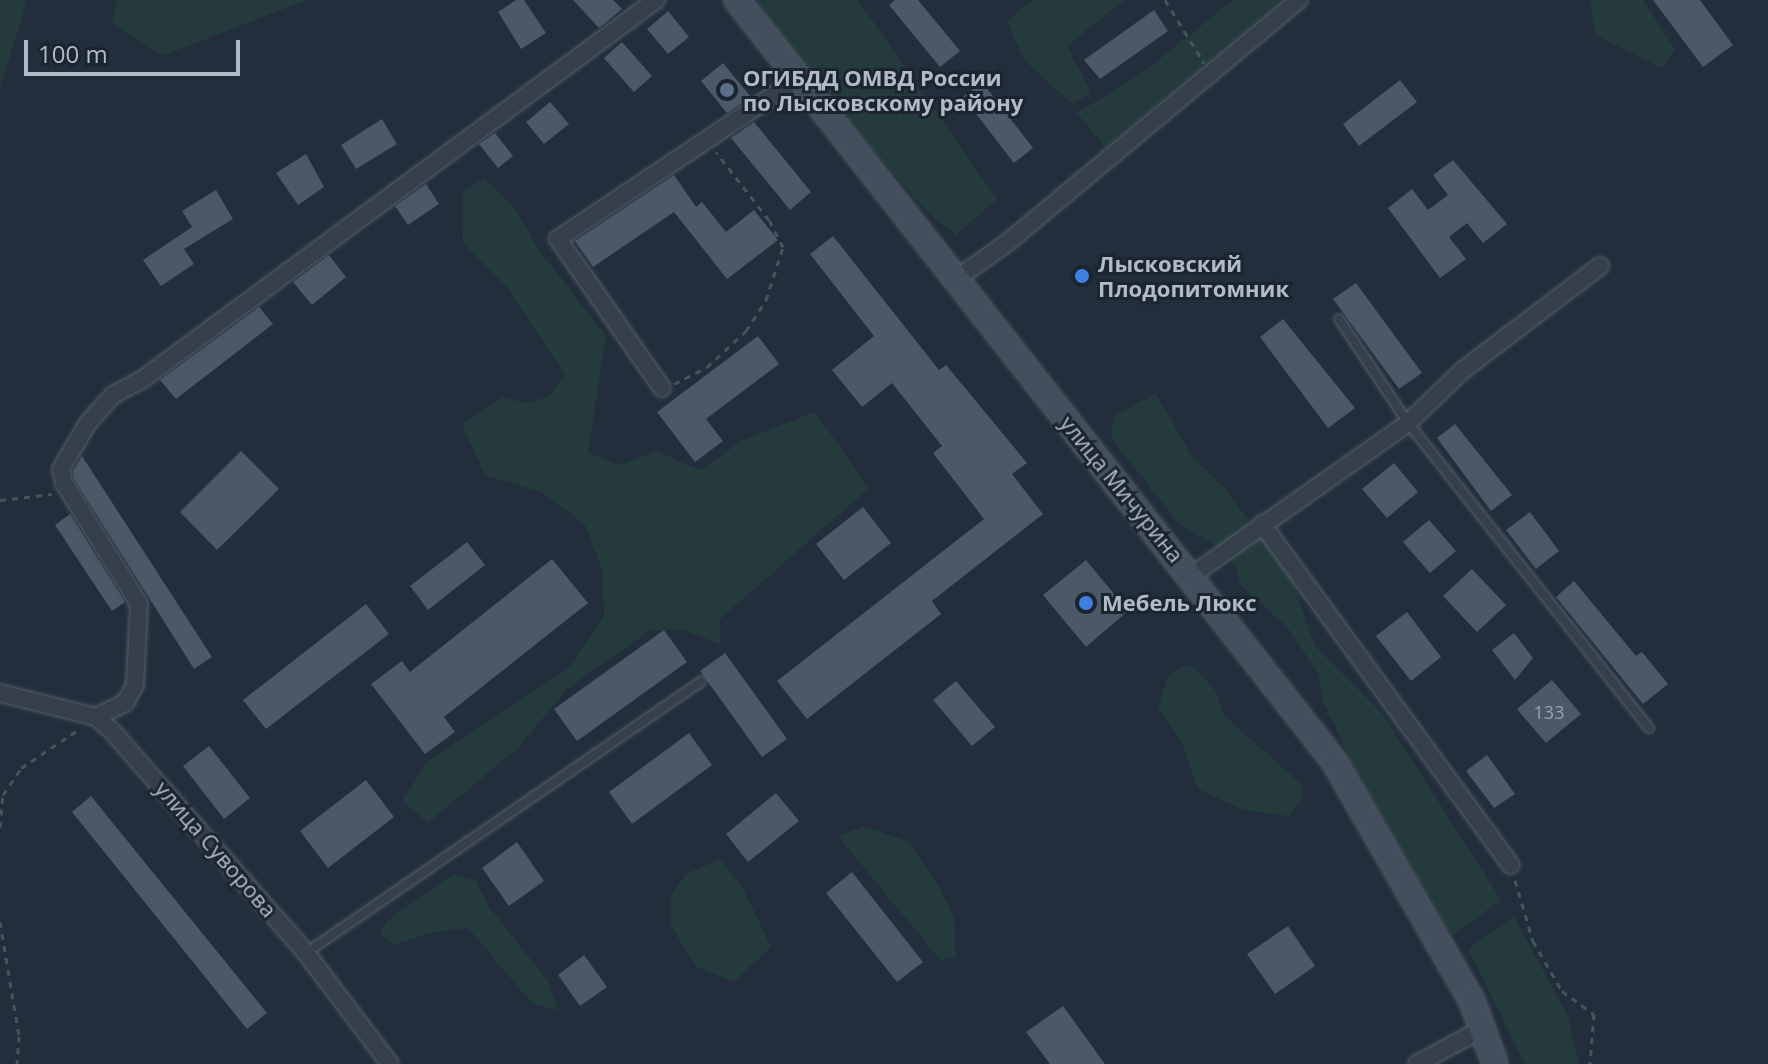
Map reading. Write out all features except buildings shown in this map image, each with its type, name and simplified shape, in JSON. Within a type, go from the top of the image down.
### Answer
[{"type":"main road","name":"улица Мичурина","points":[[737,0],[1334,761],[1472,1001],[1495,1064]]},
{"type":"street","points":[[0,693],[96,717],[125,703],[135,685],[139,604],[64,483],[61,469],[113,395],[143,379],[656,0]]},
{"type":"street","points":[[956,279],[1007,243],[1299,0]]},
{"type":"street","points":[[662,388],[558,239],[798,79]]},
{"type":"street","points":[[1191,576],[1408,423],[1463,370],[1600,266]]},
{"type":"street","points":[[1262,524],[1511,865]]},
{"type":"street","name":"улица Суворова","points":[[96,717],[306,953],[390,1064]]},
{"type":"street","points":[[1417,1064],[1482,1029]]},
{"type":"lane","points":[[1339,319],[1408,423],[1649,728]]},
{"type":"lane","points":[[306,953],[702,681]]},
{"type":"path","points":[[1165,0],[1210,73]]},
{"type":"path","points":[[662,388],[707,367],[746,331],[766,300],[783,247],[769,220],[708,139]]},
{"type":"path","points":[[0,500],[43,498],[64,483]]},
{"type":"path","points":[[0,827],[3,795],[21,768],[96,717]]},
{"type":"path","points":[[1511,865],[1533,941],[1562,991],[1594,1014],[1590,1064]]},
{"type":"path","points":[[0,922],[19,1036],[17,1064]]},
{"type":"green space","points":[[0,0],[27,0],[0,90]]},
{"type":"green space","points":[[116,0],[307,0],[162,56],[112,23]]},
{"type":"green space","points":[[756,0],[858,0],[997,199],[956,235],[926,211],[809,76]]},
{"type":"green space","points":[[1032,0],[1124,0],[1067,46],[1091,92],[1072,104],[1024,60],[1007,21]]},
{"type":"green space","points":[[1233,0],[1281,0],[1105,147],[1077,113],[1141,74]]},
{"type":"green space","points":[[1590,0],[1643,0],[1675,49],[1662,68],[1595,35]]},
{"type":"green space","points":[[484,178],[514,207],[539,250],[606,336],[588,453],[620,465],[656,451],[700,470],[743,440],[815,412],[869,488],[720,619],[720,644],[682,630],[651,630],[567,689],[518,748],[428,823],[402,801],[428,761],[569,667],[604,615],[602,570],[585,525],[543,493],[485,475],[462,425],[502,397],[525,403],[548,397],[565,375],[505,285],[463,243],[462,193]]},
{"type":"green space","points":[[1156,393],[1192,457],[1223,486],[1291,577],[1315,646],[1382,713],[1501,900],[1452,936],[1352,763],[1323,701],[1318,673],[1287,627],[1241,586],[1235,565],[1221,548],[1180,525],[1111,438],[1114,416]]},
{"type":"green space","points":[[1184,664],[1196,668],[1215,690],[1224,715],[1303,786],[1302,800],[1288,816],[1244,810],[1198,789],[1183,745],[1158,708],[1168,677]]},
{"type":"green space","points":[[864,826],[909,842],[934,878],[954,917],[956,958],[940,960],[838,836]]},
{"type":"green space","points":[[720,859],[744,890],[771,947],[734,982],[695,966],[671,925],[670,896],[686,874]]},
{"type":"green space","points":[[453,874],[476,881],[490,908],[548,981],[558,1011],[532,1003],[468,928],[429,933],[394,945],[380,933],[387,921]]},
{"type":"green space","points":[[1514,917],[1568,1016],[1579,1064],[1525,1064],[1468,949]]},
{"type":"place","name":"ОГИБДД ОМВД России по Лысковскому району","points":[[727,90]]},
{"type":"place","name":"Лысковский Плодопитомник","points":[[1082,276]]},
{"type":"place","name":"Мебель Люкс","points":[[1086,603]]}]
